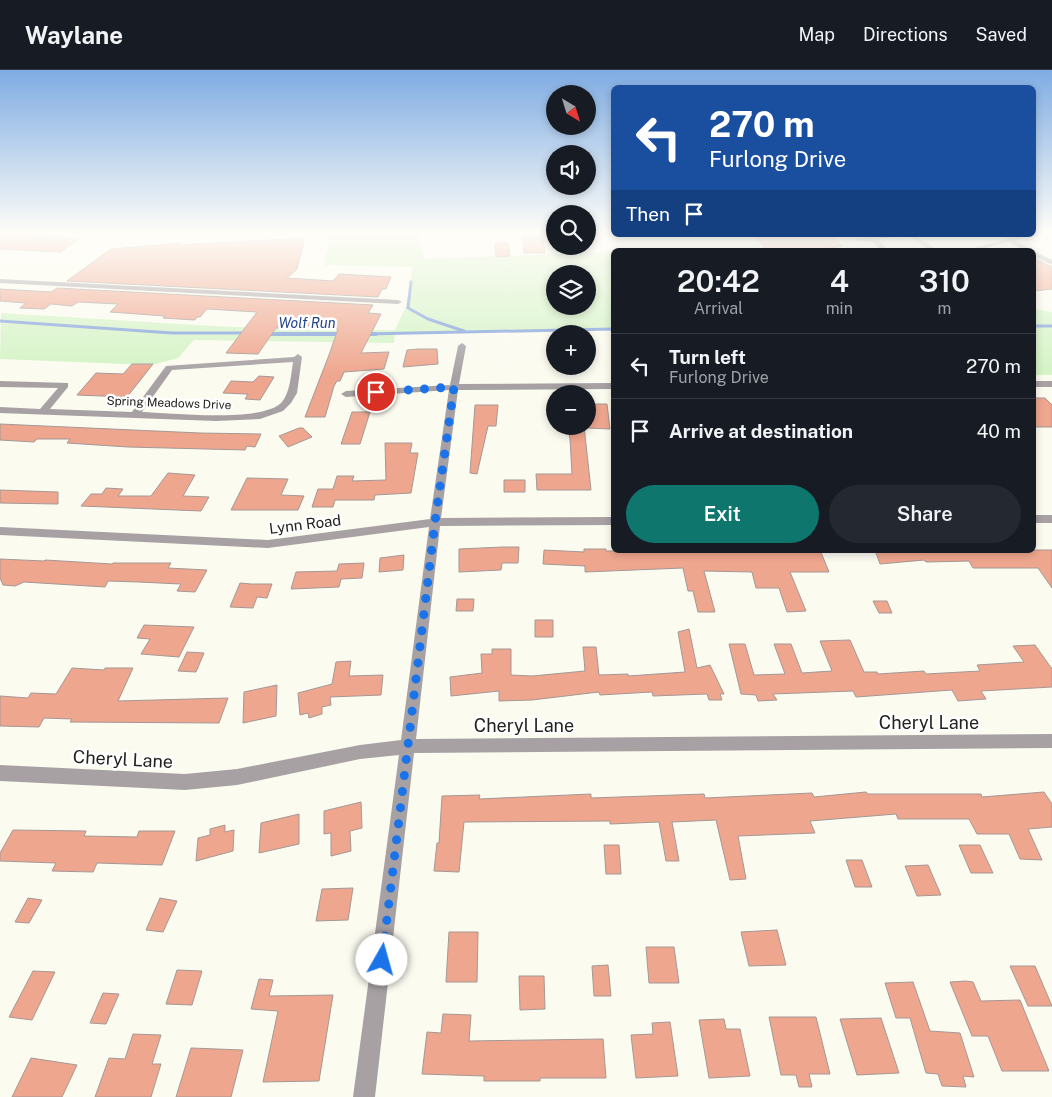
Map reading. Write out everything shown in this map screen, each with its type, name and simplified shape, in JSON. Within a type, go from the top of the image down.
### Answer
[{"type":"street","points":[[0,281],[398,302]]},
{"type":"street","points":[[364,1097],[409,746],[435,522],[454,387],[462,346]]},
{"type":"street","name":"Spring Meadows Drive","points":[[0,410],[42,412],[135,415],[238,418],[271,413],[286,403],[292,393],[297,358],[169,368],[135,415]]},
{"type":"street","points":[[0,384],[65,386],[42,412]]},
{"type":"street","points":[[1036,384],[1052,384]]},
{"type":"street","points":[[346,394],[454,387],[611,386]]},
{"type":"street","points":[[1036,519],[1052,519]]},
{"type":"street","name":"Lynn Road","points":[[0,531],[268,544],[435,522],[611,521]]},
{"type":"street","name":"Cheryl Lane","points":[[0,773],[185,782],[237,777],[352,754],[409,746],[1052,741]]},
{"type":"green space","points":[[411,280],[546,280],[546,315],[596,315],[596,280],[611,280],[611,329],[596,329],[596,325],[546,325],[546,331],[395,334],[394,343],[194,340],[178,358],[152,365],[0,359],[1,313],[213,326],[312,330],[395,330],[406,306]]},
{"type":"green space","points":[[1036,309],[1052,312],[1052,375],[1036,375]]},
{"type":"building","points":[[390,280],[386,289],[382,289],[378,297],[67,281]]},
{"type":"building","points":[[1036,280],[1052,280],[1052,289],[1036,291]]},
{"type":"building","points":[[57,288],[373,305],[368,313],[381,314],[361,353],[389,352],[384,369],[344,372],[340,381],[337,381],[334,386],[325,417],[305,417],[338,329],[335,329],[336,327],[291,325],[284,328],[276,328],[258,354],[226,353],[257,312],[207,309],[195,320],[110,312],[118,304],[78,302],[72,306],[51,304],[44,309],[20,308],[26,303],[0,301],[0,289],[51,292]]},
{"type":"building","points":[[437,349],[438,364],[403,367],[407,350]]},
{"type":"building","points":[[132,364],[153,364],[127,397],[77,395],[96,373],[123,374]]},
{"type":"building","points":[[259,376],[274,377],[260,400],[245,399],[248,394],[223,393],[231,381],[253,382]]},
{"type":"building","points":[[1036,398],[1045,398],[1052,405],[1052,427],[1036,427]]},
{"type":"building","points":[[596,404],[607,404],[610,429],[596,428]]},
{"type":"building","points":[[475,405],[498,405],[496,426],[488,426],[477,474],[470,473]]},
{"type":"building","points":[[352,412],[370,412],[360,444],[341,444]]},
{"type":"building","points":[[0,424],[261,434],[255,447],[247,446],[245,450],[128,447],[67,443],[70,439],[37,439],[34,442],[0,440]]},
{"type":"building","points":[[303,428],[312,437],[288,447],[279,436]]},
{"type":"building","points":[[569,435],[585,435],[591,490],[537,490],[536,474],[572,474]]},
{"type":"building","points":[[385,443],[412,443],[410,453],[418,453],[411,493],[375,495],[374,500],[335,500],[333,507],[312,507],[318,489],[333,489],[337,476],[354,476],[352,481],[386,480]]},
{"type":"building","points":[[168,473],[195,475],[183,496],[209,497],[201,511],[81,506],[91,494],[102,494],[106,488],[123,489],[118,496],[151,496]]},
{"type":"building","points":[[247,478],[288,479],[281,495],[304,496],[298,510],[231,510]]},
{"type":"building","points":[[504,480],[525,480],[525,492],[504,492]]},
{"type":"building","points":[[0,490],[58,492],[58,504],[0,503]]},
{"type":"building","points":[[519,547],[518,563],[502,563],[501,570],[459,572],[459,549]]},
{"type":"building","points":[[584,549],[606,549],[606,551],[611,551],[611,553],[821,553],[829,572],[790,572],[806,611],[787,612],[779,588],[756,588],[752,572],[704,571],[715,612],[698,612],[693,591],[688,591],[683,568],[585,572],[585,566],[543,564],[544,550],[584,552]]},
{"type":"building","points":[[1036,550],[1052,550],[1052,588],[1038,568],[973,568],[969,561],[926,562],[924,560],[880,564],[876,553],[1036,553]]},
{"type":"building","points":[[404,555],[403,570],[379,572],[380,558]]},
{"type":"building","points":[[0,559],[112,564],[171,563],[168,568],[207,570],[195,592],[177,591],[181,584],[108,581],[105,587],[24,582],[15,586],[3,585],[0,578]]},
{"type":"building","points":[[364,563],[362,578],[341,579],[339,587],[291,589],[296,572],[337,571],[339,564]]},
{"type":"building","points":[[240,583],[272,584],[267,598],[257,597],[253,608],[230,607]]},
{"type":"building","points":[[457,599],[474,599],[473,611],[456,611]]},
{"type":"building","points":[[873,601],[887,601],[892,613],[879,613]]},
{"type":"building","points":[[535,620],[553,620],[553,637],[535,637]]},
{"type":"building","points":[[144,625],[194,627],[179,657],[141,654],[150,639],[137,638]]},
{"type":"building","points":[[689,629],[697,668],[710,665],[724,694],[720,694],[722,700],[709,700],[707,694],[653,696],[652,692],[600,695],[599,692],[532,700],[499,701],[499,691],[451,696],[450,677],[482,673],[481,654],[492,654],[492,649],[511,649],[511,675],[532,676],[585,671],[583,647],[596,647],[599,675],[628,674],[628,676],[685,672],[678,632]]},
{"type":"building","points":[[850,640],[864,672],[877,672],[878,674],[924,671],[926,674],[980,671],[977,665],[1024,662],[1013,646],[1035,645],[1052,669],[1052,687],[981,691],[986,699],[958,701],[952,690],[856,697],[853,691],[773,694],[777,700],[758,701],[756,695],[741,694],[729,644],[745,644],[754,675],[785,674],[774,644],[791,644],[802,673],[832,671],[820,641]]},
{"type":"building","points":[[187,652],[204,653],[196,672],[178,671]]},
{"type":"building","points":[[351,661],[349,676],[383,675],[381,695],[330,697],[331,705],[322,707],[322,714],[309,718],[308,713],[300,715],[298,693],[332,684],[336,662]]},
{"type":"building","points":[[72,668],[104,670],[105,668],[133,668],[118,701],[228,698],[219,723],[70,722],[72,719],[44,718],[39,727],[0,726],[0,696],[28,698],[31,693],[56,694]]},
{"type":"building","points":[[277,685],[276,716],[243,723],[244,692]]},
{"type":"building","points":[[866,792],[868,794],[981,794],[982,797],[1044,792],[1052,804],[1052,827],[1028,829],[1042,860],[1020,859],[1009,834],[977,834],[969,819],[898,819],[896,814],[810,821],[815,833],[738,836],[746,879],[730,880],[716,820],[672,822],[679,861],[666,861],[659,822],[610,824],[610,821],[464,822],[459,872],[434,871],[437,843],[439,843],[442,796],[480,795],[479,799],[591,794],[591,798],[704,794],[705,798],[812,793],[814,797]]},
{"type":"building","points":[[361,802],[362,828],[350,831],[351,851],[331,856],[331,833],[324,834],[324,811]]},
{"type":"building","points":[[299,814],[299,844],[259,853],[261,823]]},
{"type":"building","points":[[225,825],[225,832],[234,830],[233,851],[196,861],[198,838],[210,835],[210,829]]},
{"type":"building","points":[[13,830],[86,831],[84,836],[137,837],[139,831],[175,831],[162,865],[97,863],[93,872],[52,871],[56,863],[0,861],[0,853]]},
{"type":"building","points":[[604,845],[619,845],[621,874],[606,874]]},
{"type":"building","points":[[959,845],[980,845],[993,873],[971,873]]},
{"type":"building","points":[[846,860],[862,860],[872,887],[855,887]]},
{"type":"building","points":[[928,865],[941,895],[917,896],[905,866]]},
{"type":"building","points":[[353,888],[348,920],[316,921],[322,889]]},
{"type":"building","points":[[28,898],[42,900],[29,923],[15,922]]},
{"type":"building","points":[[160,898],[177,901],[163,932],[146,930]]},
{"type":"building","points":[[777,930],[786,965],[749,966],[741,932]]},
{"type":"building","points":[[449,932],[478,932],[477,982],[446,982]]},
{"type":"building","points":[[646,947],[674,947],[679,983],[649,983]]},
{"type":"building","points":[[608,965],[611,996],[594,996],[592,966]]},
{"type":"building","points":[[1010,966],[1035,966],[1052,1006],[1028,1006]]},
{"type":"building","points":[[177,970],[202,971],[192,1005],[166,1004]]},
{"type":"building","points":[[33,971],[55,972],[32,1020],[9,1017]]},
{"type":"building","points":[[519,976],[544,976],[545,1009],[520,1010]]},
{"type":"building","points":[[259,979],[273,980],[269,996],[333,995],[319,1081],[263,1082],[278,1011],[251,1009]]},
{"type":"building","points":[[913,982],[930,1031],[960,1033],[974,1077],[963,1076],[966,1087],[942,1086],[938,1074],[926,1073],[910,1018],[896,1018],[885,983]]},
{"type":"building","points":[[950,982],[973,982],[981,1001],[1020,1000],[1049,1071],[1002,1071],[988,1036],[972,1036]]},
{"type":"building","points":[[103,993],[119,994],[106,1024],[90,1023]]},
{"type":"building","points":[[443,1014],[471,1015],[469,1041],[603,1039],[606,1078],[540,1078],[540,1081],[484,1081],[484,1076],[422,1074],[427,1032],[441,1033]]},
{"type":"building","points":[[769,1017],[816,1017],[830,1074],[809,1074],[812,1087],[799,1087],[796,1075],[781,1075]]},
{"type":"building","points":[[881,1018],[899,1073],[857,1075],[840,1019]]},
{"type":"building","points":[[724,1019],[726,1029],[740,1029],[750,1076],[709,1078],[699,1020]]},
{"type":"building","points":[[670,1022],[678,1076],[636,1078],[631,1035],[653,1034],[652,1023]]},
{"type":"building","points":[[133,1034],[161,1035],[152,1064],[161,1064],[151,1097],[95,1097],[109,1058],[125,1059]]},
{"type":"building","points":[[191,1048],[243,1050],[231,1097],[176,1097]]},
{"type":"building","points":[[31,1058],[77,1065],[62,1097],[12,1097]]},
{"type":"waterway","points":[[411,282],[408,308],[428,319],[464,331]]},
{"type":"waterway","name":"Wolf Run","points":[[0,321],[172,333],[246,333]]},
{"type":"waterway","name":"Wolf Run","points":[[1036,326],[1052,326]]},
{"type":"waterway","name":"Wolf Run","points":[[376,334],[365,334],[611,329]]},
{"type":"waterway","name":"Wolf Run","points":[[267,334],[341,334]]},
{"type":"route","points":[[376,392],[454,387],[435,522],[382,960]]}]
